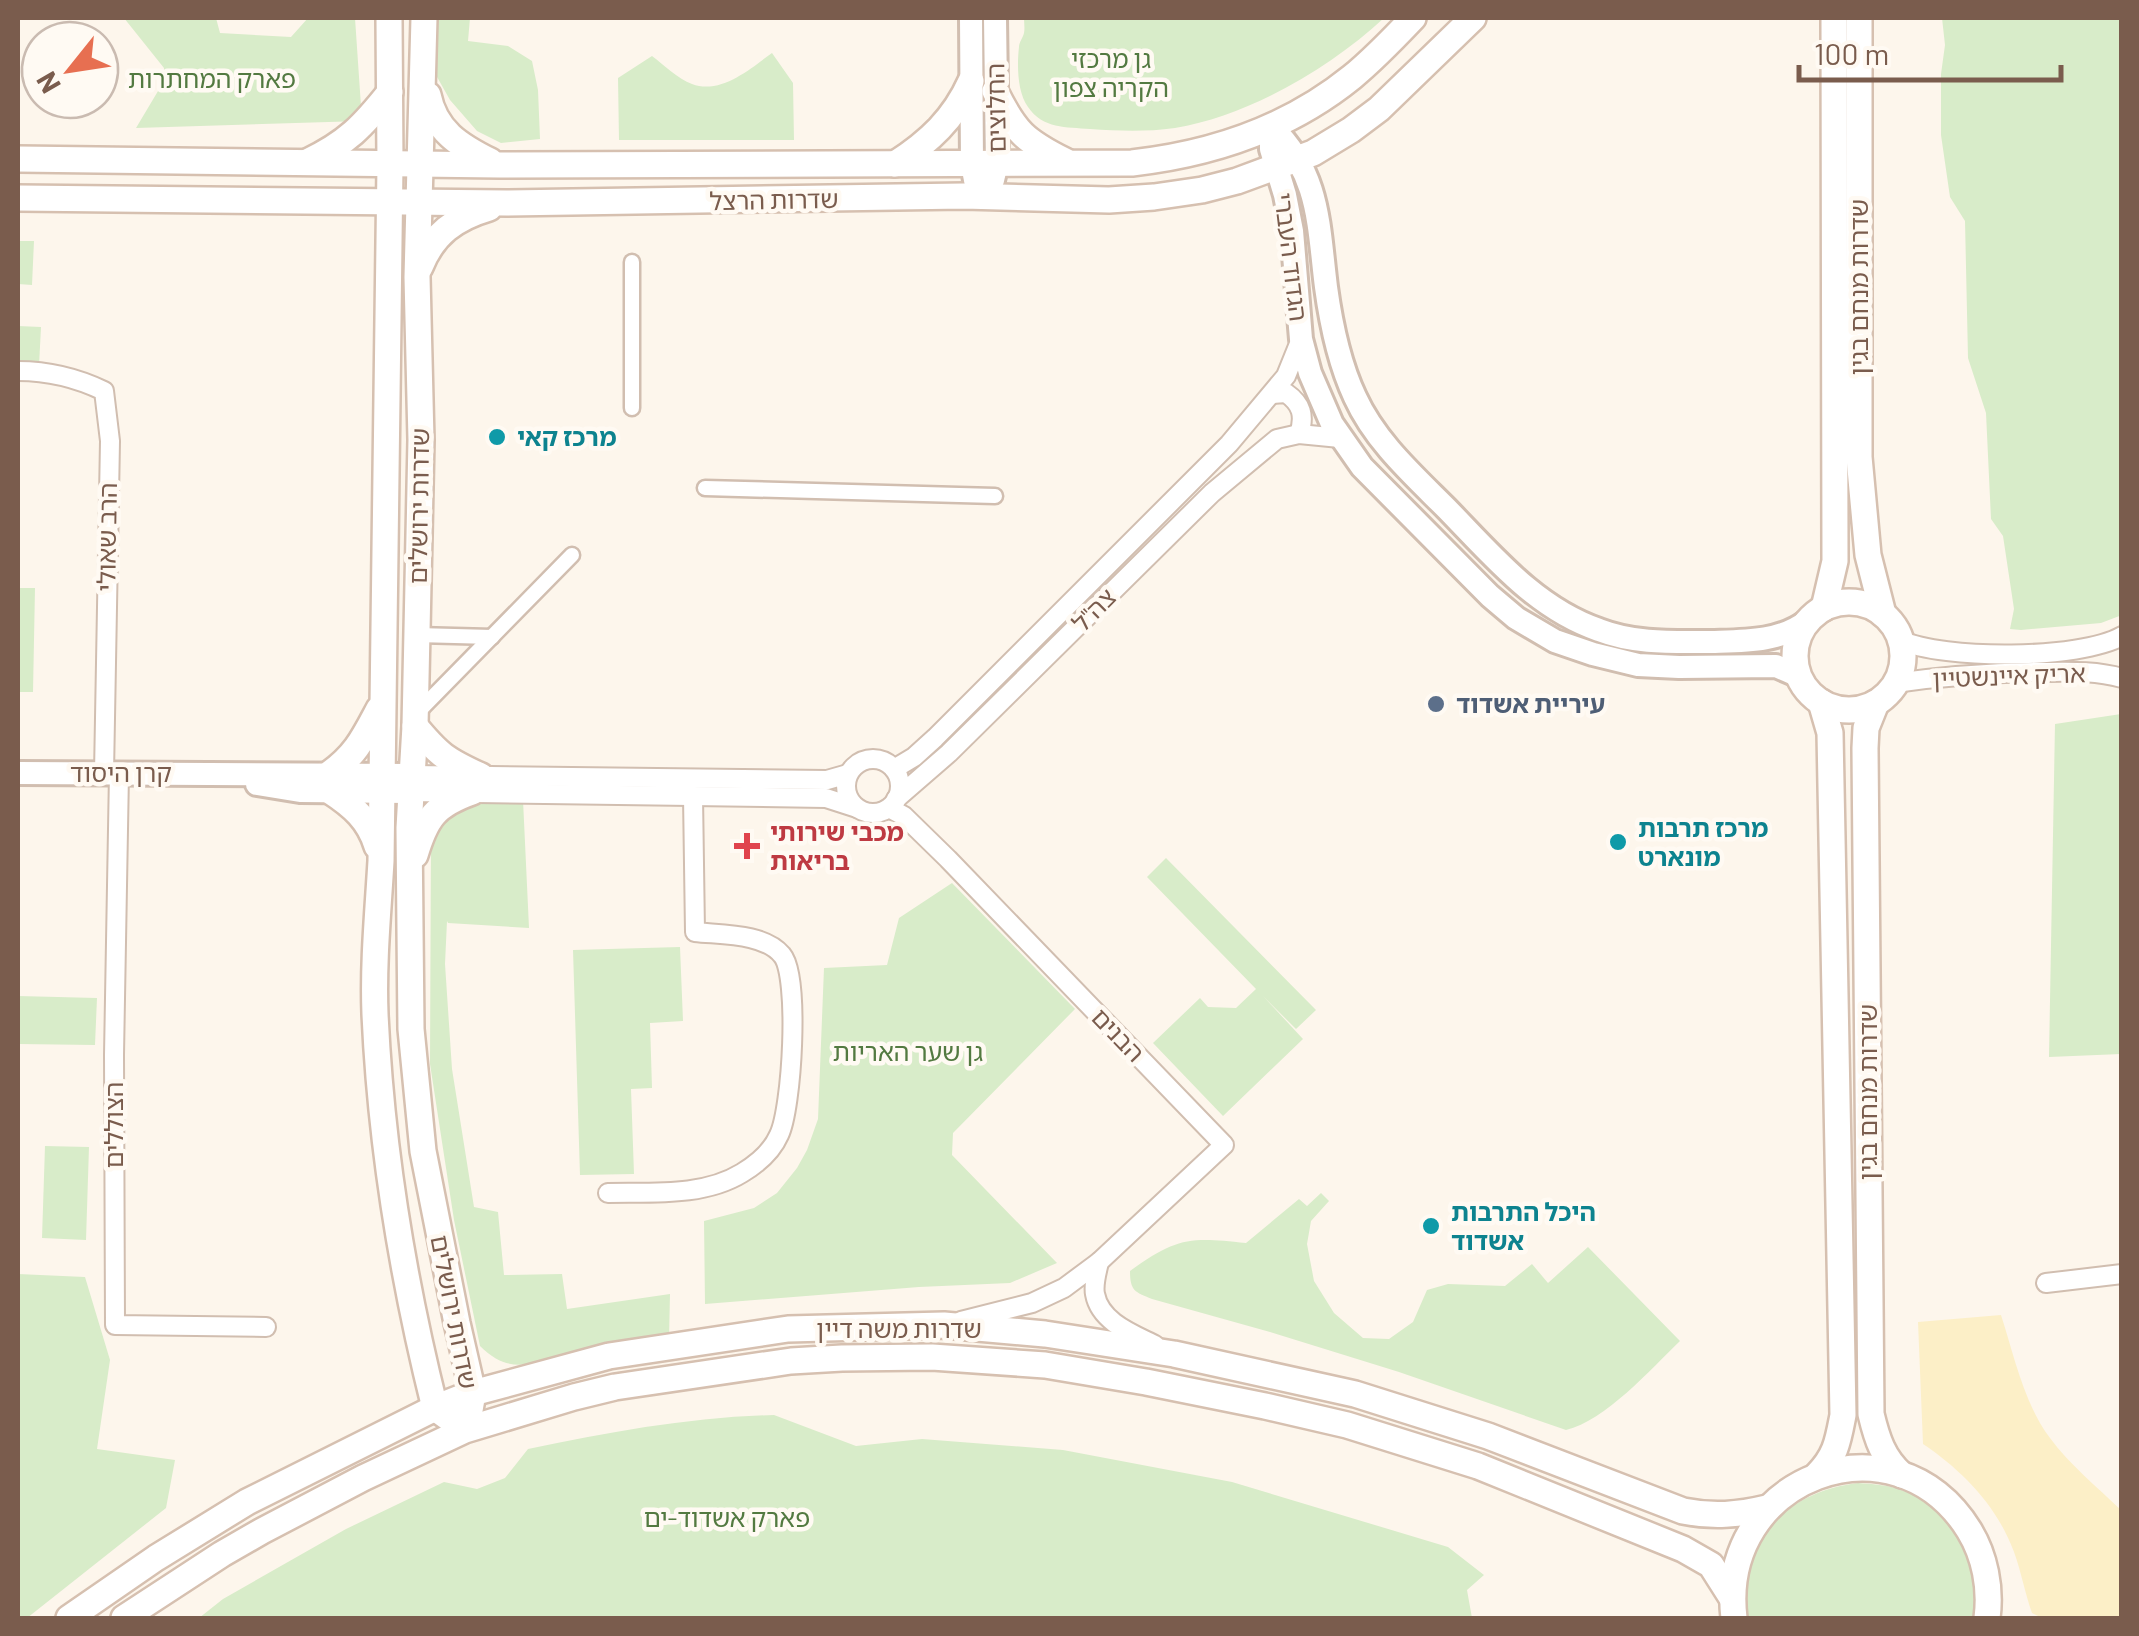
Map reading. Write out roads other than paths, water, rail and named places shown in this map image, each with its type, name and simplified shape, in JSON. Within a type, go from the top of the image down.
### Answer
[{"type":"main road","name":"שדרות ירושלים","points":[[390,18],[381,860],[374,962],[375,1016],[398,1229],[415,1328],[435,1408],[465,1430],[474,1394],[423,1152],[410,1029],[409,874],[421,440],[417,276],[424,18]]},
{"type":"main road","name":"שדרות הרצל","points":[[18,159],[499,165],[1132,163],[1222,146],[1310,108],[1354,76],[1413,18]]},
{"type":"main road","name":"שדרות הרצל","points":[[18,198],[506,203],[1154,197],[1202,190],[1288,164],[1351,130],[1379,109],[1474,18]]},
{"type":"main road","name":"שדרות מנחם בגין","points":[[1815,615],[1836,562],[1834,18]]},
{"type":"main road","name":"שדרות מנחם בגין","points":[[1859,18],[1859,456],[1868,555],[1883,614]]},
{"type":"main road","points":[[424,56],[429,101],[438,122],[464,148],[499,165]]},
{"type":"main road","points":[[894,165],[916,150],[947,122],[962,101],[983,86],[1024,138],[1070,163]]},
{"type":"main road","points":[[304,163],[353,134],[390,92]]},
{"type":"main road","points":[[417,276],[429,248],[444,228],[470,214],[506,203]]},
{"type":"main road","points":[[1854,602],[1883,614],[1900,640],[1902,662],[1896,684],[1876,703],[1848,710],[1821,702],[1806,690],[1798,676],[1795,648],[1799,634],[1815,615],[1838,603],[1854,602]]},
{"type":"main road","name":"שדרות מנחם בגין","points":[[1816,1476],[1830,1462],[1837,1446],[1843,1414],[1830,733],[1821,702]]},
{"type":"main road","name":"שדרות מנחם בגין","points":[[1876,703],[1866,728],[1865,748],[1871,1414],[1878,1442],[1902,1476]]},
{"type":"main road","points":[[381,860],[370,827],[330,783],[358,749],[382,704]]},
{"type":"main road","points":[[409,874],[430,818],[440,806],[477,784],[437,752],[415,720]]},
{"type":"main road","points":[[457,1323],[467,1346],[492,1369],[547,1372]]},
{"type":"main road","name":"שדרות משה דיין","points":[[69,1618],[206,1526],[435,1408],[609,1356],[788,1328],[944,1325],[1045,1334],[1174,1354],[1355,1394],[1488,1436],[1683,1510],[1730,1516],[1767,1508]]},
{"type":"main road","points":[[392,1428],[414,1396],[415,1328]]},
{"type":"main road","name":"שדרות משה דיין","points":[[124,1618],[262,1531],[465,1430],[615,1388],[791,1361],[932,1357],[1045,1365],[1146,1382],[1347,1425],[1478,1466],[1683,1549],[1711,1566],[1733,1608]]},
{"type":"main road","points":[[1733,1608],[1736,1565],[1747,1534],[1767,1508],[1790,1489],[1816,1476],[1844,1469],[1874,1469],[1902,1476],[1945,1500],[1968,1530],[1984,1564],[1988,1617]]},
{"type":"street","name":"החלוצים","points":[[971,18],[983,86],[985,164],[993,180],[983,196]]},
{"type":"street","name":"החלוצים","points":[[983,86],[995,18]]},
{"type":"street","name":"הגדוד העברי","points":[[1271,126],[1271,149],[1310,187],[1339,350],[1360,408],[1404,466],[1514,578],[1552,608],[1581,623],[1638,640],[1753,640],[1789,633],[1815,615]]},
{"type":"street","name":"הגדוד העברי","points":[[1288,164],[1286,194],[1301,338],[1310,374],[1332,424],[1362,466],[1490,596],[1516,618],[1571,648],[1638,664],[1694,668],[1776,666],[1798,676]]},
{"type":"street","points":[[632,262],[632,408]]},
{"type":"street","name":"צה\"ל","points":[[894,770],[948,725],[1229,444],[1286,376],[1301,338]]},
{"type":"street","name":"הרב שאולי","points":[[18,371],[43,371],[79,379],[104,390],[110,441],[112,774]]},
{"type":"street","points":[[1272,394],[1286,394],[1298,404],[1302,414],[1299,434],[1340,438]]},
{"type":"street","name":"צה\"ל","points":[[892,803],[949,753],[1212,493],[1277,439],[1299,434]]},
{"type":"street","points":[[705,488],[995,496]]},
{"type":"street","points":[[415,720],[572,555]]},
{"type":"street","points":[[417,635],[492,637]]},
{"type":"street","name":"אריק איינשטיין","points":[[1900,640],[1925,650],[2040,653],[2088,648],[2122,636]]},
{"type":"street","name":"אריק איינשטיין","points":[[1896,684],[1966,673],[2076,671],[2122,678]]},
{"type":"street","points":[[411,784],[827,780],[848,774],[866,760],[882,760],[894,770],[899,784],[892,803],[870,813],[826,798],[693,796],[477,784]]},
{"type":"street","name":"קרן היסוד","points":[[18,773],[225,774],[330,783],[411,784]]},
{"type":"street","name":"הצוללים","points":[[112,774],[114,1325],[266,1327]]},
{"type":"street","points":[[848,774],[846,789],[857,808]]},
{"type":"street","points":[[608,1193],[674,1191],[724,1182],[765,1156],[779,1135],[787,1109],[791,1068],[787,963],[778,950],[759,940],[696,932],[693,796]]},
{"type":"street","name":"הבנים","points":[[892,803],[1224,1145],[1099,1262],[1048,1297],[944,1325]]},
{"type":"street","points":[[1099,1262],[1094,1284],[1102,1310],[1121,1328],[1174,1354]]},
{"type":"street","points":[[2046,1283],[2122,1274]]},
{"type":"place","name":"מרכז קאי","points":[[497,437]]},
{"type":"place","name":"עיריית אשדוד","points":[[1436,704]]},
{"type":"place","name":"מרכז תרבות מונארט","points":[[1618,842]]},
{"type":"place","name":"מכבי שירותי בריאות","points":[[747,846]]},
{"type":"place","name":"היכל התרבות אשדוד","points":[[1431,1226]]},
{"type":"park label","name":"גן מרכזי הקריה צפון","points":[[1111,74]]},
{"type":"park label","name":"פארק המחתרות","points":[[212,79]]},
{"type":"park label","name":"גן שער האריות","points":[[908,1052]]},
{"type":"park label","name":"פארק אשדוד-ים","points":[[727,1518]]}]
